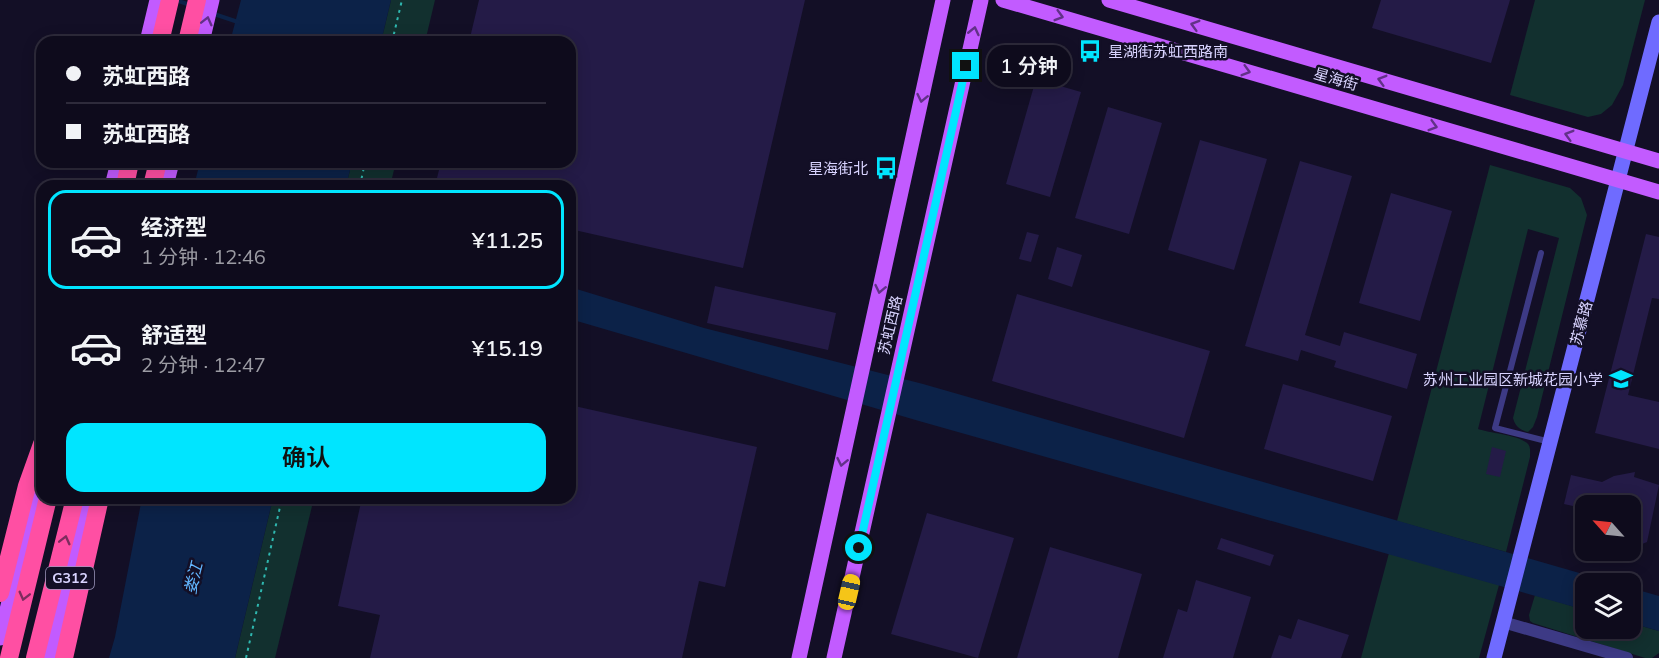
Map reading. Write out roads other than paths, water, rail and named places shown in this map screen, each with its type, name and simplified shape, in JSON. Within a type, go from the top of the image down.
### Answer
[{"type":"highway","points":[[161,36],[170,0]]},
{"type":"highway","points":[[188,36],[197,0]]},
{"type":"highway","points":[[0,593],[27,486],[36,461]]},
{"type":"highway","points":[[9,658],[47,504]]},
{"type":"highway","points":[[35,658],[74,504]]},
{"type":"highway","points":[[64,658],[99,504]]},
{"type":"main road","points":[[148,36],[157,0]]},
{"type":"main road","points":[[203,36],[212,0]]},
{"type":"main road","name":"苏虹西路","points":[[799,658],[944,0]]},
{"type":"main road","name":"苏虹西路","points":[[834,658],[981,0]]},
{"type":"main road","name":"星海街","points":[[1003,0],[1659,192]]},
{"type":"main road","name":"星海街","points":[[1109,0],[1659,161]]},
{"type":"main road","name":"苏慕路","points":[[1494,658],[1659,22]]},
{"type":"main road","points":[[0,638],[36,492]]},
{"type":"main road","name":"G312","points":[[50,658],[88,504]]},
{"type":"street","points":[[1503,622],[1627,658]]},
{"type":"lane","points":[[1541,254],[1495,428],[1550,442]]},
{"type":"water","points":[[241,0],[391,0],[382,36],[232,36]]},
{"type":"water","points":[[198,168],[350,168],[348,180],[196,180]]},
{"type":"water","points":[[576,289],[704,328],[923,384],[1579,573],[1575,573],[1575,607],[919,421],[576,321]]},
{"type":"water","name":"娄江","points":[[141,504],[272,504],[235,658],[109,658]]},
{"type":"water","points":[[1641,591],[1659,596],[1659,631],[1641,626]]},
{"type":"waterway","points":[[176,0],[190,5]]},
{"type":"waterway","points":[[214,14],[238,22]]},
{"type":"place","name":"星湖街苏虹西路南","points":[[1090,51]]},
{"type":"place","name":"星海街北","points":[[886,168]]},
{"type":"place","name":"苏州工业园区新城花园小学","points":[[1621,379]]}]
